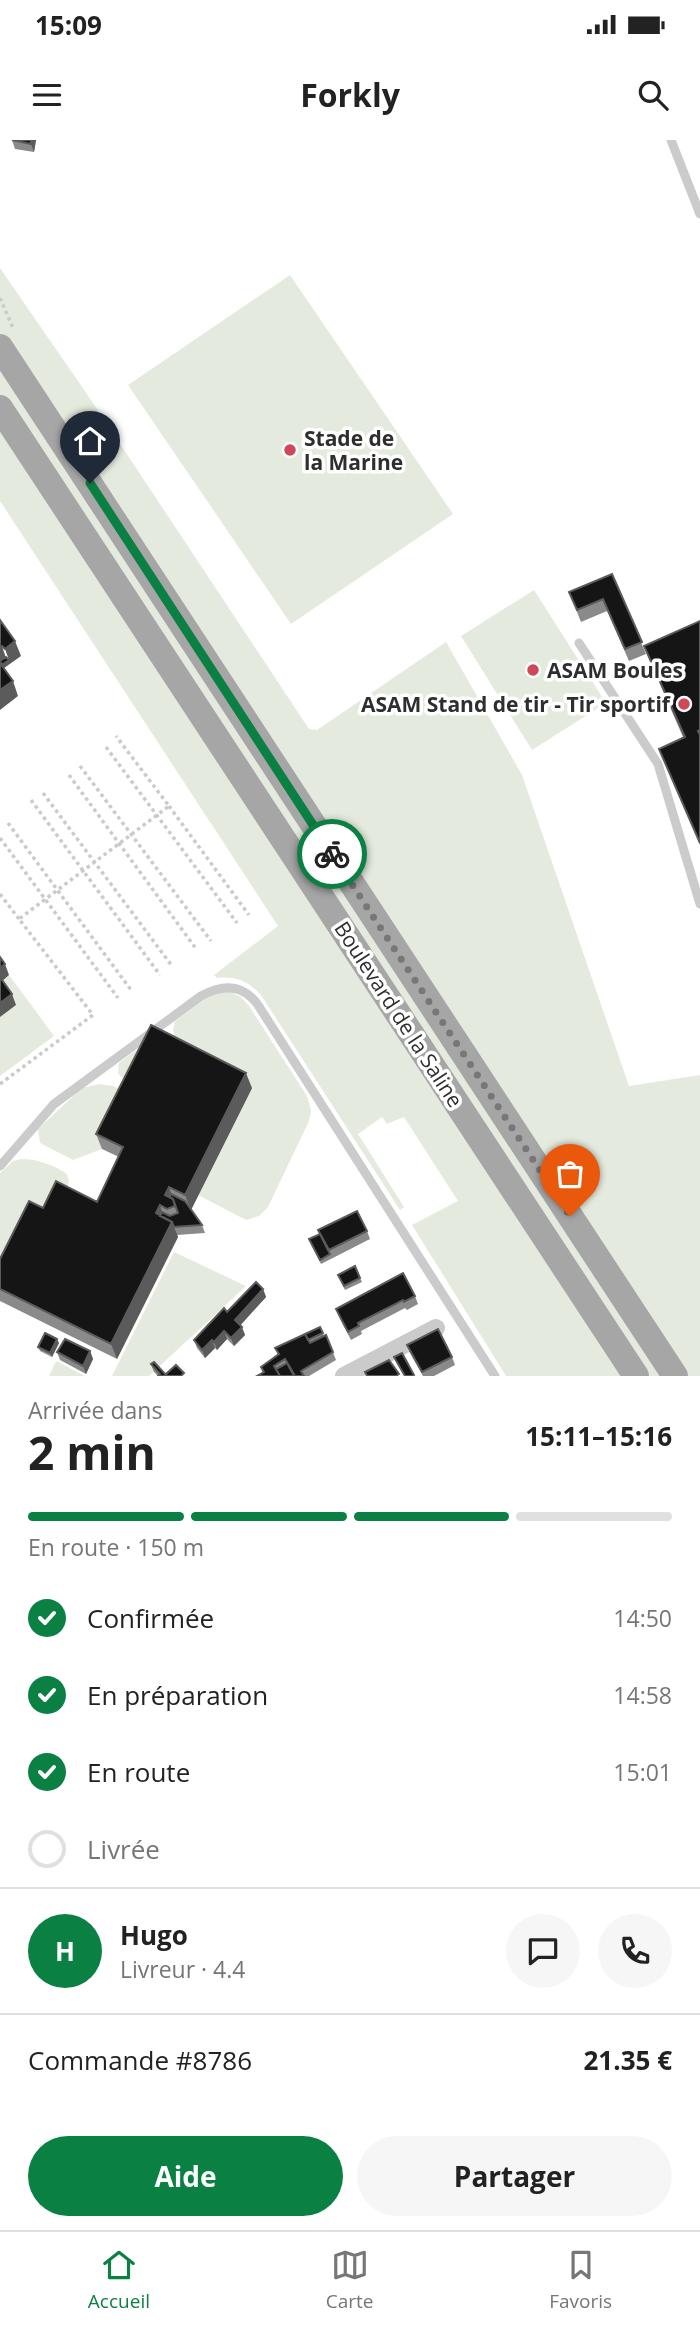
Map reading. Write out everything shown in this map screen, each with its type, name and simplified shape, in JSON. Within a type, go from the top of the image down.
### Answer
[{"type":"main road","name":"Boulevard de la Saline","points":[[0,347],[675,1376]]},
{"type":"main road","name":"Boulevard de la Saline","points":[[0,408],[636,1376]]},
{"type":"street","points":[[344,1376],[436,1328]]},
{"type":"lane","points":[[671,140],[700,214]]},
{"type":"lane","points":[[0,332],[15,369]]},
{"type":"lane","points":[[579,643],[658,764],[700,904]]},
{"type":"lane","points":[[0,1166],[54,1104],[201,996],[224,987],[243,990],[258,1005],[495,1376]]},
{"type":"path","points":[[116,736],[249,915]]},
{"type":"path","points":[[106,747],[237,923]]},
{"type":"path","points":[[80,766],[211,941]]},
{"type":"path","points":[[69,775],[197,950]]},
{"type":"path","points":[[43,793],[172,966]]},
{"type":"path","points":[[31,800],[160,975]]},
{"type":"path","points":[[19,919],[169,807]]},
{"type":"path","points":[[8,823],[131,990]]},
{"type":"path","points":[[0,838],[118,998]]},
{"type":"path","points":[[0,894],[93,1015],[0,1084]]},
{"type":"shaded area","points":[[0,268],[309,729],[317,730],[446,642],[522,775],[629,1086],[700,1075],[700,1376],[506,1376],[412,1225],[458,1201],[404,1117],[387,1124],[382,1117],[358,1134],[404,1207],[400,1210],[261,995],[241,980],[217,978],[214,975],[278,926],[0,501]]},
{"type":"shaded area","name":"Stade de la Marine","points":[[290,275],[453,514],[291,624],[128,385]]},
{"type":"shaded area","name":"ASAM Boules","points":[[534,590],[606,703],[532,750],[461,636]]},
{"type":"shaded area","points":[[9,975],[54,1036],[0,1076],[0,983]]},
{"type":"shaded area","points":[[227,991],[241,997],[249,1006],[307,1096],[311,1110],[309,1121],[268,1207],[259,1216],[246,1220],[198,1195],[251,1088],[179,1052],[173,1030],[175,1021],[212,994]]},
{"type":"shaded area","points":[[149,1040],[135,1083],[121,1077],[118,1073],[119,1063]]},
{"type":"shaded area","points":[[100,1084],[130,1093],[102,1149],[73,1160],[40,1143],[38,1129],[82,1088]]},
{"type":"shaded area","points":[[13,1161],[39,1161],[57,1168],[67,1174],[69,1182],[62,1196],[0,1265],[0,1173]]},
{"type":"shaded area","points":[[174,1252],[246,1286],[149,1376],[112,1376]]},
{"type":"shaded area","points":[[56,1361],[85,1376],[49,1376]]},
{"type":"building","points":[[12,140],[31,140],[31,144]]},
{"type":"building","points":[[612,574],[642,642],[625,649],[603,599],[577,610],[569,592]]},
{"type":"building","points":[[0,620],[15,641],[5,649],[0,647]]},
{"type":"building","points":[[700,621],[700,843],[659,749],[685,737],[644,646]]},
{"type":"building","points":[[6,657],[9,660],[2,665],[0,661]]},
{"type":"building","points":[[0,663],[13,681],[0,690]]},
{"type":"building","points":[[0,977],[12,994],[0,1003]]},
{"type":"building","points":[[151,1025],[246,1073],[185,1195],[169,1187],[165,1195],[173,1199],[175,1206],[167,1209],[160,1205],[156,1213],[172,1222],[111,1344],[0,1289],[0,1259],[29,1201],[43,1208],[56,1181],[97,1202],[123,1147],[96,1134]]},
{"type":"building","points":[[171,1194],[185,1201],[202,1225],[174,1227],[172,1222],[160,1216],[162,1212],[170,1216],[178,1213]]},
{"type":"building","points":[[357,1211],[367,1231],[329,1250],[318,1230]]},
{"type":"building","points":[[320,1234],[330,1254],[320,1260],[309,1239]]},
{"type":"building","points":[[355,1266],[360,1278],[344,1286],[338,1275]]},
{"type":"building","points":[[403,1273],[415,1296],[358,1323],[359,1326],[348,1332],[336,1309]]},
{"type":"building","points":[[256,1282],[263,1289],[235,1320],[242,1327],[231,1338],[224,1331],[202,1350],[194,1340],[224,1308],[227,1312]]},
{"type":"building","points":[[320,1327],[323,1333],[308,1340],[305,1334]]},
{"type":"building","points":[[438,1329],[452,1357],[422,1372],[407,1345]]},
{"type":"building","points":[[45,1333],[57,1339],[50,1353],[38,1347]]},
{"type":"building","points":[[305,1334],[310,1343],[326,1335],[333,1352],[301,1371],[304,1376],[295,1376],[285,1359],[274,1366],[280,1376],[257,1376],[264,1372],[261,1367],[279,1354],[275,1348]]},
{"type":"building","points":[[65,1339],[90,1351],[83,1366],[57,1352]]},
{"type":"building","points":[[402,1353],[413,1376],[405,1376],[394,1357]]},
{"type":"building","points":[[389,1360],[399,1374],[367,1376],[365,1372]]},
{"type":"building","points":[[154,1362],[167,1376],[158,1376],[160,1374],[151,1364]]},
{"type":"building","points":[[287,1363],[294,1376],[280,1376],[276,1369]]},
{"type":"building","points":[[176,1365],[184,1373],[181,1376],[167,1376],[166,1374]]},
{"type":"way so far","points":[[332,854],[570,1216]]},
{"type":"place","name":"Stade de la Marine","points":[[290,450]]},
{"type":"place","name":"ASAM Boules","points":[[533,670]]},
{"type":"place","name":"ASAM Stand de tir - Tir sportif","points":[[684,704]]},
{"type":"route","points":[[90,483],[332,854]]}]
